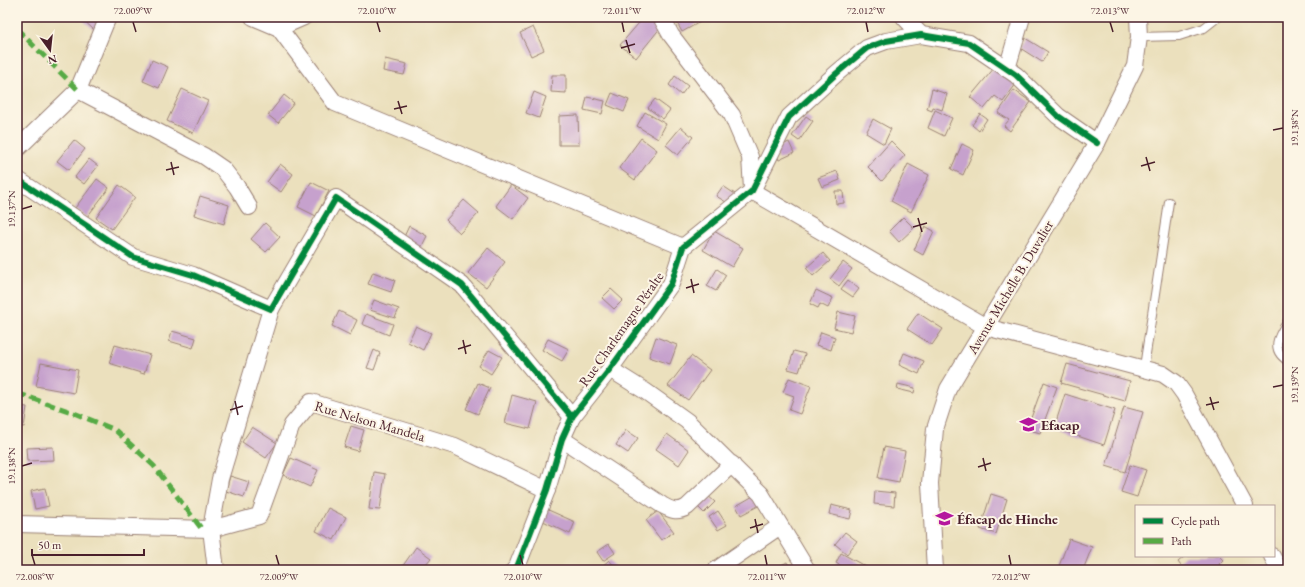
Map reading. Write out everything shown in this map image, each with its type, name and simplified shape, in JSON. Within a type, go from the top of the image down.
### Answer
[{"type":"street","points":[[17,149],[78,90],[108,17]]},
{"type":"street","points":[[253,17],[279,28],[335,103],[683,247],[752,191],[789,116],[867,48],[886,41],[921,35],[969,43],[1016,75],[1058,116],[1097,144]]},
{"type":"street","points":[[279,28],[304,17]]},
{"type":"street","points":[[661,17],[671,35],[732,115],[750,158],[752,191]]},
{"type":"street","points":[[904,17],[921,35]]},
{"type":"street","points":[[1007,69],[1022,17]]},
{"type":"street","name":"Avenue Michelle B. Duvalier","points":[[935,570],[930,483],[935,430],[948,389],[1097,144],[1135,66],[1140,37],[1138,17]]},
{"type":"street","points":[[78,90],[204,156],[223,169],[237,186],[249,207]]},
{"type":"street","points":[[17,179],[133,257],[193,275],[271,309]]},
{"type":"street","points":[[752,191],[986,327],[1163,374],[1176,383],[1184,394],[1244,505]]},
{"type":"street","points":[[216,570],[210,529],[220,479],[271,309],[336,198],[462,285],[572,417]]},
{"type":"street","name":"Rue Charlemagne Péralte","points":[[514,570],[517,567],[547,490],[562,440],[572,417],[610,369],[671,284],[683,247]]},
{"type":"street","points":[[610,369],[646,391],[688,421],[732,464],[761,494],[807,570]]},
{"type":"street","name":"Rue Nelson Mandela","points":[[17,524],[210,529],[259,516],[292,425],[311,402],[455,446],[547,490]]},
{"type":"street","points":[[562,440],[662,506],[678,511],[687,507],[732,464]]},
{"type":"street","points":[[716,570],[780,526]]},
{"type":"street","points":[[1272,557],[1279,570]]},
{"type":"lane","points":[[1140,37],[1179,36],[1204,28],[1218,17]]},
{"type":"lane","points":[[1144,368],[1168,202]]},
{"type":"lane","points":[[1288,321],[1278,336],[1277,344],[1280,354],[1288,361]]},
{"type":"building","points":[[80,17],[99,17],[103,20],[94,30]]},
{"type":"building","points":[[644,17],[649,17],[661,27],[636,58],[620,45]]},
{"type":"building","points":[[674,17],[709,17],[682,32]]},
{"type":"building","points":[[533,27],[544,50],[531,56],[520,33]]},
{"type":"building","points":[[1025,38],[1048,52],[1042,62],[1020,48]]},
{"type":"building","points":[[385,59],[407,64],[404,75],[383,71]]},
{"type":"building","points":[[152,60],[168,67],[159,88],[143,81]]},
{"type":"building","points":[[995,67],[1016,84],[1003,102],[995,96],[984,109],[970,97]]},
{"type":"building","points":[[552,75],[566,75],[566,93],[551,92]]},
{"type":"building","points":[[675,76],[688,86],[681,95],[669,85]]},
{"type":"building","points":[[182,89],[208,101],[193,133],[167,121]]},
{"type":"building","points":[[932,89],[947,94],[942,110],[933,107],[932,111],[927,109]]},
{"type":"building","points":[[1014,90],[1031,102],[1010,131],[1004,126],[1009,120],[998,113]]},
{"type":"building","points":[[534,92],[546,97],[539,118],[526,113]]},
{"type":"building","points":[[612,93],[629,100],[624,112],[607,105]]},
{"type":"building","points":[[284,95],[294,103],[278,123],[268,115]]},
{"type":"building","points":[[587,97],[605,101],[602,114],[584,110]]},
{"type":"building","points":[[655,99],[670,110],[663,119],[648,108]]},
{"type":"building","points":[[935,110],[952,118],[944,136],[928,128]]},
{"type":"building","points":[[645,112],[666,124],[658,139],[637,126]]},
{"type":"building","points":[[980,114],[987,119],[979,131],[972,125]]},
{"type":"building","points":[[578,115],[579,145],[559,145],[559,116]]},
{"type":"building","points":[[806,116],[813,121],[799,141],[792,136]]},
{"type":"building","points":[[873,119],[891,129],[884,144],[866,133]]},
{"type":"building","points":[[681,127],[693,137],[678,155],[666,145]]},
{"type":"building","points":[[641,138],[657,150],[635,180],[619,168]]},
{"type":"building","points":[[74,140],[85,149],[69,170],[57,161]]},
{"type":"building","points":[[891,141],[905,155],[882,181],[868,167]]},
{"type":"building","points":[[789,142],[794,153],[779,160],[774,149]]},
{"type":"building","points":[[962,144],[974,150],[963,175],[951,169]]},
{"type":"building","points":[[89,159],[98,166],[84,184],[75,177]]},
{"type":"building","points":[[280,164],[293,174],[281,192],[267,182]]},
{"type":"building","points":[[908,164],[929,175],[911,212],[891,201]]},
{"type":"building","points":[[837,171],[840,180],[822,187],[818,178]]},
{"type":"building","points":[[97,179],[109,188],[87,217],[75,208]]},
{"type":"building","points":[[311,182],[329,191],[316,216],[298,207]]},
{"type":"building","points":[[119,185],[135,197],[112,229],[96,218]]},
{"type":"building","points":[[511,185],[528,198],[513,219],[496,206]]},
{"type":"building","points":[[723,186],[738,196],[731,205],[716,196]]},
{"type":"building","points":[[835,191],[843,191],[844,203],[836,204]]},
{"type":"building","points":[[200,196],[229,205],[224,224],[194,215]]},
{"type":"building","points":[[464,200],[479,213],[460,233],[446,220]]},
{"type":"building","points":[[903,217],[914,228],[899,242],[889,231]]},
{"type":"building","points":[[265,223],[280,237],[266,252],[251,239]]},
{"type":"building","points":[[409,226],[427,236],[420,250],[402,241]]},
{"type":"building","points":[[925,226],[934,231],[923,255],[914,250]]},
{"type":"building","points":[[714,231],[743,248],[732,267],[703,250]]},
{"type":"building","points":[[488,248],[505,262],[486,287],[468,273]]},
{"type":"building","points":[[823,253],[830,261],[813,276],[806,268]]},
{"type":"building","points":[[843,262],[852,269],[839,286],[830,279]]},
{"type":"building","points":[[717,269],[726,275],[716,291],[707,286]]},
{"type":"building","points":[[373,272],[395,280],[391,292],[368,284]]},
{"type":"building","points":[[848,280],[859,289],[853,297],[841,289]]},
{"type":"building","points":[[611,289],[623,300],[614,309],[602,298]]},
{"type":"building","points":[[816,290],[833,298],[828,308],[820,304],[818,308],[810,304]]},
{"type":"building","points":[[374,300],[399,309],[395,318],[370,310]]},
{"type":"building","points":[[339,311],[357,320],[350,335],[332,326]]},
{"type":"building","points":[[838,312],[855,316],[851,332],[834,328]]},
{"type":"building","points":[[918,313],[943,329],[932,345],[907,329]]},
{"type":"building","points":[[366,314],[393,324],[389,335],[362,324]]},
{"type":"building","points":[[416,326],[431,333],[423,350],[408,342]]},
{"type":"building","points":[[172,331],[196,338],[193,348],[169,341]]},
{"type":"building","points":[[821,332],[835,337],[831,350],[816,345]]},
{"type":"building","points":[[656,337],[677,345],[670,364],[649,357]]},
{"type":"building","points":[[548,339],[569,349],[562,361],[542,350]]},
{"type":"building","points":[[115,345],[150,355],[144,374],[109,363]]},
{"type":"building","points":[[374,350],[380,353],[374,370],[367,368]]},
{"type":"building","points":[[489,350],[502,357],[491,374],[479,366]]},
{"type":"building","points":[[794,351],[805,354],[799,372],[788,369]]},
{"type":"building","points":[[904,353],[924,361],[919,374],[899,365]]},
{"type":"building","points":[[691,356],[710,370],[688,400],[668,386]]},
{"type":"building","points":[[41,363],[78,370],[74,393],[36,386]]},
{"type":"building","points":[[1067,364],[1130,381],[1125,401],[1061,383]]},
{"type":"building","points":[[789,378],[811,386],[800,414],[789,410],[794,396],[783,392]]},
{"type":"building","points":[[1044,382],[1057,387],[1040,433],[1027,429]]},
{"type":"building","points":[[478,383],[490,388],[478,414],[466,409]]},
{"type":"building","points":[[898,384],[915,388],[914,393],[897,389]]},
{"type":"building","points":[[1065,394],[1115,410],[1104,445],[1054,428]]},
{"type":"building","points":[[512,395],[537,402],[530,429],[505,423]]},
{"type":"building","points":[[17,406],[27,407],[24,427],[17,426]]},
{"type":"building","points":[[1124,407],[1143,412],[1125,472],[1106,466]]},
{"type":"building","points":[[351,426],[364,430],[358,451],[344,447]]},
{"type":"building","points":[[252,427],[277,443],[266,458],[242,442]]},
{"type":"building","points":[[626,430],[638,438],[628,453],[616,445]]},
{"type":"building","points":[[667,434],[689,450],[679,465],[656,449]]},
{"type":"building","points":[[53,447],[54,460],[27,461],[26,448]]},
{"type":"building","points":[[884,447],[905,451],[899,482],[878,478]]},
{"type":"building","points":[[291,458],[318,470],[310,487],[283,475]]},
{"type":"building","points":[[1130,465],[1146,470],[1137,497],[1121,492]]},
{"type":"building","points":[[374,472],[385,474],[380,510],[369,509]]},
{"type":"building","points":[[230,476],[249,482],[244,497],[226,491]]},
{"type":"building","points":[[45,488],[49,506],[35,509],[31,491]]},
{"type":"building","points":[[875,491],[895,493],[894,506],[874,504]]},
{"type":"building","points":[[706,494],[715,502],[704,513],[696,505]]},
{"type":"building","points":[[991,494],[1007,499],[996,534],[980,529]]},
{"type":"building","points":[[755,495],[760,505],[741,515],[736,506]]},
{"type":"building","points":[[831,505],[852,510],[850,519],[829,514]]},
{"type":"building","points":[[328,508],[346,517],[334,540],[316,531]]},
{"type":"building","points":[[544,508],[575,522],[570,534],[539,519]]},
{"type":"building","points":[[658,511],[674,532],[661,540],[646,520]]},
{"type":"building","points":[[718,511],[727,525],[718,530],[709,517]]},
{"type":"building","points":[[845,532],[857,541],[847,554],[835,544]]},
{"type":"building","points":[[1069,539],[1092,547],[1083,570],[1069,570],[1059,566]]},
{"type":"building","points":[[609,544],[615,553],[603,561],[597,552]]},
{"type":"building","points":[[416,547],[431,558],[421,570],[407,570],[402,567]]},
{"type":"building","points":[[841,553],[868,568],[867,570],[848,570],[836,563]]},
{"type":"building","points":[[1184,557],[1220,557],[1223,560],[1219,564],[1221,567],[1218,570],[1184,570],[1178,562]]},
{"type":"building","points":[[609,560],[618,570],[598,570]]},
{"type":"building","points":[[787,562],[791,570],[772,570]]},
{"type":"marked path","points":[[17,29],[78,90]]},
{"type":"marked path","points":[[17,393],[74,413],[115,430],[154,466],[201,528]]},
{"type":"cycle path","points":[[514,570],[517,567],[547,490],[562,439],[572,417],[610,369],[671,284],[683,247],[752,191],[789,117],[867,48],[886,41],[921,35],[969,43],[1016,75],[1058,116],[1097,143]]},
{"type":"cycle path","points":[[17,179],[133,257],[193,275],[271,309],[336,198],[462,285],[572,417]]},
{"type":"place","name":"Efacap","points":[[1028,425]]},
{"type":"place","name":"Éfacap de Hinche","points":[[944,519]]}]
